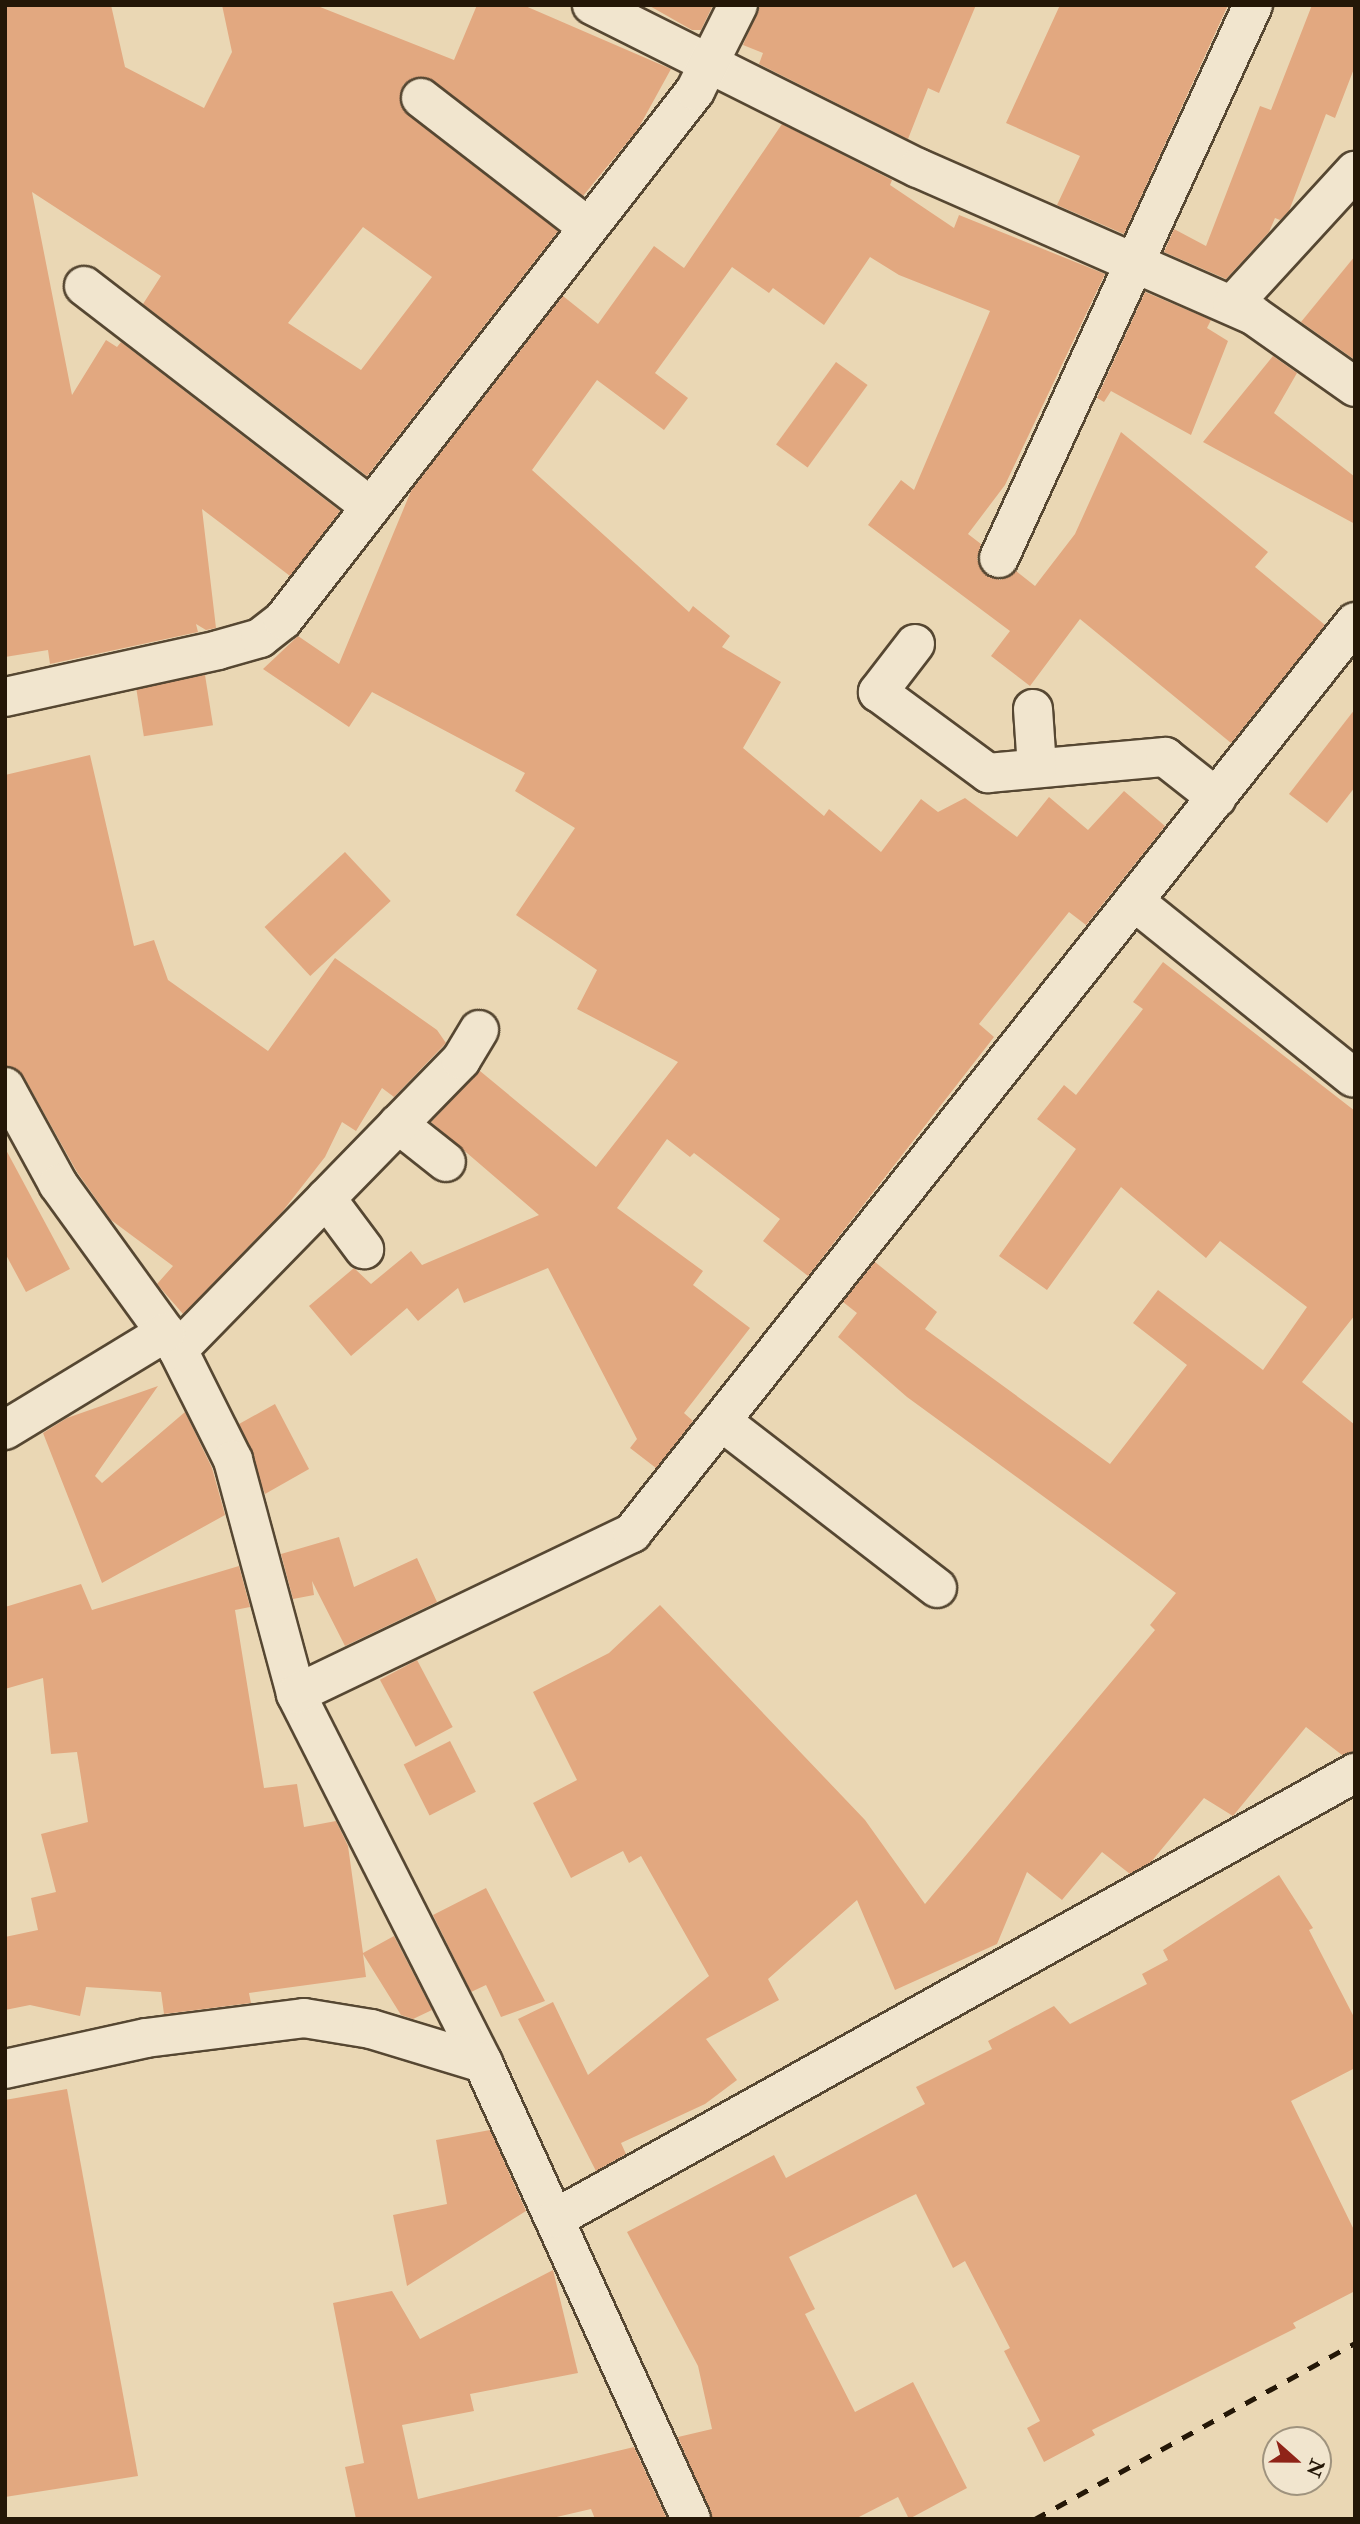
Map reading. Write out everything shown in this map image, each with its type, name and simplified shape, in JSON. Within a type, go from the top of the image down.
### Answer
[{"type":"street","points":[[592,5],[918,168],[1135,260],[1232,305],[1355,387]]},
{"type":"street","points":[[5,697],[260,638],[283,620],[710,66],[738,5]]},
{"type":"street","points":[[999,558],[1253,5]]},
{"type":"street","points":[[421,98],[588,227]]},
{"type":"street","points":[[1232,305],[1355,171]]},
{"type":"street","points":[[84,286],[371,507]]},
{"type":"street","points":[[296,1694],[632,1533],[1355,622]]},
{"type":"street","points":[[915,644],[878,692],[988,773],[1165,757],[1217,798]]},
{"type":"street","points":[[1033,709],[1037,768]]},
{"type":"street","points":[[1135,902],[1353,1077]]},
{"type":"street","points":[[5,1430],[172,1341],[326,1198],[461,1060],[479,1030]]},
{"type":"street","points":[[5,1088],[58,1184],[172,1341],[233,1460],[296,1694],[483,2063],[691,2519]]},
{"type":"street","points":[[398,1124],[446,1163]]},
{"type":"street","points":[[326,1198],[364,1249]]},
{"type":"street","points":[[721,1422],[937,1588]]},
{"type":"street","points":[[556,2218],[1355,1773]]},
{"type":"street","points":[[5,2069],[146,2038],[304,2018],[371,2029],[483,2063]]},
{"type":"building","points":[[5,5],[111,5],[125,67],[204,108],[232,52],[222,5],[315,5],[454,60],[477,5],[523,5],[671,69],[638,129],[583,196],[434,81],[413,78],[403,85],[401,106],[408,115],[558,231],[367,476],[143,304],[161,276],[32,192],[72,395],[106,340],[117,347],[121,342],[340,511],[290,576],[202,509],[216,628],[206,630],[196,624],[198,632],[50,664],[48,650],[5,657]],"holes":[[[363,227],[432,277],[361,370],[288,323]]]},
{"type":"building","points":[[648,5],[713,5],[701,30],[692,30]]},
{"type":"building","points":[[760,5],[976,5],[939,93],[928,88],[908,139],[759,64],[763,53],[743,45]]},
{"type":"building","points":[[1060,5],[1228,5],[1124,234],[1057,205],[1080,156],[1006,123]]},
{"type":"building","points":[[1312,5],[1355,5],[1355,66],[1335,118],[1326,114],[1289,211],[1280,220],[1275,218],[1269,232],[1226,279],[1164,252],[1174,229],[1206,246],[1260,106],[1271,110]]},
{"type":"building","points":[[782,124],[892,180],[890,185],[954,228],[959,215],[1105,274],[1005,485],[968,534],[981,544],[977,559],[982,571],[1000,580],[1016,571],[1035,586],[1075,534],[1121,432],[1268,552],[1255,567],[1325,625],[1231,743],[1080,619],[1030,686],[991,656],[1010,631],[868,525],[901,480],[914,490],[990,311],[899,275],[870,257],[824,325],[773,288],[769,293],[732,267],[655,373],[688,398],[664,430],[597,380],[532,470],[689,612],[693,606],[730,636],[722,647],[781,682],[743,748],[824,816],[829,809],[881,852],[921,799],[938,812],[965,798],[1017,837],[1049,797],[1088,830],[1124,791],[1165,826],[1086,925],[1069,912],[979,1024],[994,1037],[808,1276],[763,1241],[780,1219],[694,1153],[690,1157],[667,1139],[617,1208],[703,1271],[693,1285],[750,1328],[684,1413],[693,1421],[656,1468],[630,1448],[637,1439],[548,1268],[464,1303],[458,1288],[418,1321],[407,1308],[351,1356],[309,1306],[354,1268],[371,1284],[411,1251],[422,1265],[539,1215],[431,1122],[480,1071],[596,1167],[678,1062],[577,1009],[597,970],[516,915],[575,828],[515,791],[525,773],[372,692],[349,727],[263,669],[298,636],[339,664],[411,491],[563,296],[598,324],[654,246],[684,268]]},
{"type":"building","points":[[1355,256],[1355,360],[1301,322]]},
{"type":"building","points":[[1145,292],[1211,320],[1207,328],[1228,341],[1191,435],[1111,391],[1104,402],[1097,398]]},
{"type":"building","points":[[1273,356],[1297,373],[1274,413],[1355,477],[1355,524],[1203,442]]},
{"type":"building","points":[[836,362],[868,385],[808,467],[776,445]]},
{"type":"building","points":[[205,675],[213,725],[144,736],[136,686]]},
{"type":"building","points":[[1355,709],[1355,787],[1327,823],[1289,794]]},
{"type":"building","points":[[90,755],[134,946],[154,940],[168,980],[268,1051],[335,958],[437,1030],[446,1043],[394,1097],[382,1088],[356,1131],[342,1122],[325,1157],[282,1212],[183,1314],[157,1284],[173,1266],[111,1220],[77,1172],[24,1077],[5,1065],[5,775]]},
{"type":"building","points":[[345,852],[391,901],[310,976],[265,927]]},
{"type":"building","points":[[1163,962],[1355,1111],[1355,1315],[1302,1382],[1355,1425],[1355,1751],[1342,1755],[1306,1727],[1233,1816],[1204,1798],[1151,1862],[1130,1874],[1102,1852],[1062,1900],[1027,1872],[997,1944],[895,1990],[857,1900],[768,1979],[779,2000],[706,2039],[737,2080],[705,2104],[621,2143],[626,2154],[596,2171],[518,2019],[553,2002],[588,2075],[709,1976],[641,1856],[629,1863],[623,1851],[571,1878],[533,1803],[577,1780],[533,1692],[609,1653],[660,1605],[865,1820],[925,1904],[1155,1630],[1150,1625],[1176,1593],[907,1397],[838,1337],[857,1313],[843,1302],[875,1262],[937,1312],[925,1329],[1110,1464],[1187,1365],[1133,1323],[1158,1290],[1263,1370],[1307,1307],[1220,1241],[1206,1258],[1121,1187],[1047,1290],[999,1256],[1076,1149],[1037,1119],[1064,1085],[1076,1095],[1143,1009],[1133,1002]]},
{"type":"building","points":[[5,1148],[70,1269],[26,1292],[5,1253]]},
{"type":"building","points":[[158,1386],[95,1476],[102,1483],[185,1412],[212,1468],[225,1515],[102,1583],[43,1433],[67,1418]]},
{"type":"building","points":[[275,1404],[309,1469],[265,1494],[239,1424]]},
{"type":"building","points":[[339,1537],[354,1587],[417,1558],[437,1602],[345,1646],[312,1581],[314,1595],[293,1599],[281,1554]]},
{"type":"building","points":[[239,1566],[250,1607],[235,1610],[264,1788],[297,1784],[304,1827],[336,1821],[348,1846],[363,1953],[394,1936],[432,2010],[413,2019],[401,2015],[363,1954],[366,1977],[249,1993],[251,2003],[164,2014],[161,1992],[86,1987],[80,2016],[30,2005],[5,2010],[5,1937],[38,1930],[31,1898],[56,1892],[41,1834],[88,1822],[77,1752],[51,1754],[43,1678],[5,1689],[5,1607],[81,1584],[92,1610]]},
{"type":"building","points":[[417,1660],[453,1727],[416,1747],[380,1680]]},
{"type":"building","points":[[450,1741],[476,1792],[430,1815],[404,1765]]},
{"type":"building","points":[[1279,1875],[1313,1928],[1309,1930],[1355,2019],[1355,2068],[1291,2101],[1355,2232],[1355,2291],[1293,2323],[1296,2328],[1092,2430],[1095,2435],[1044,2462],[1027,2428],[1040,2421],[1004,2351],[1010,2348],[965,2261],[953,2268],[916,2194],[789,2257],[815,2309],[805,2314],[855,2412],[913,2382],[967,2488],[909,2519],[898,2497],[855,2519],[712,2519],[678,2437],[712,2429],[698,2366],[627,2232],[774,2155],[786,2178],[925,2104],[916,2087],[992,2049],[988,2041],[1054,2006],[1070,2024],[1147,1984],[1142,1974],[1168,1960],[1163,1950]]},
{"type":"building","points":[[486,1888],[545,2001],[501,2017],[486,1985],[471,1992],[433,1915]]},
{"type":"building","points":[[67,2089],[138,2476],[5,2497],[5,2100]]},
{"type":"building","points":[[490,2130],[526,2211],[407,2286],[393,2215],[447,2204],[436,2140]]},
{"type":"building","points":[[553,2270],[578,2373],[470,2394],[474,2411],[402,2425],[418,2499],[634,2447],[667,2519],[595,2519],[591,2509],[548,2519],[356,2519],[345,2467],[364,2463],[333,2303],[392,2291],[420,2339]]},
{"type":"railway","points":[[1035,2519],[1355,2343]]}]
